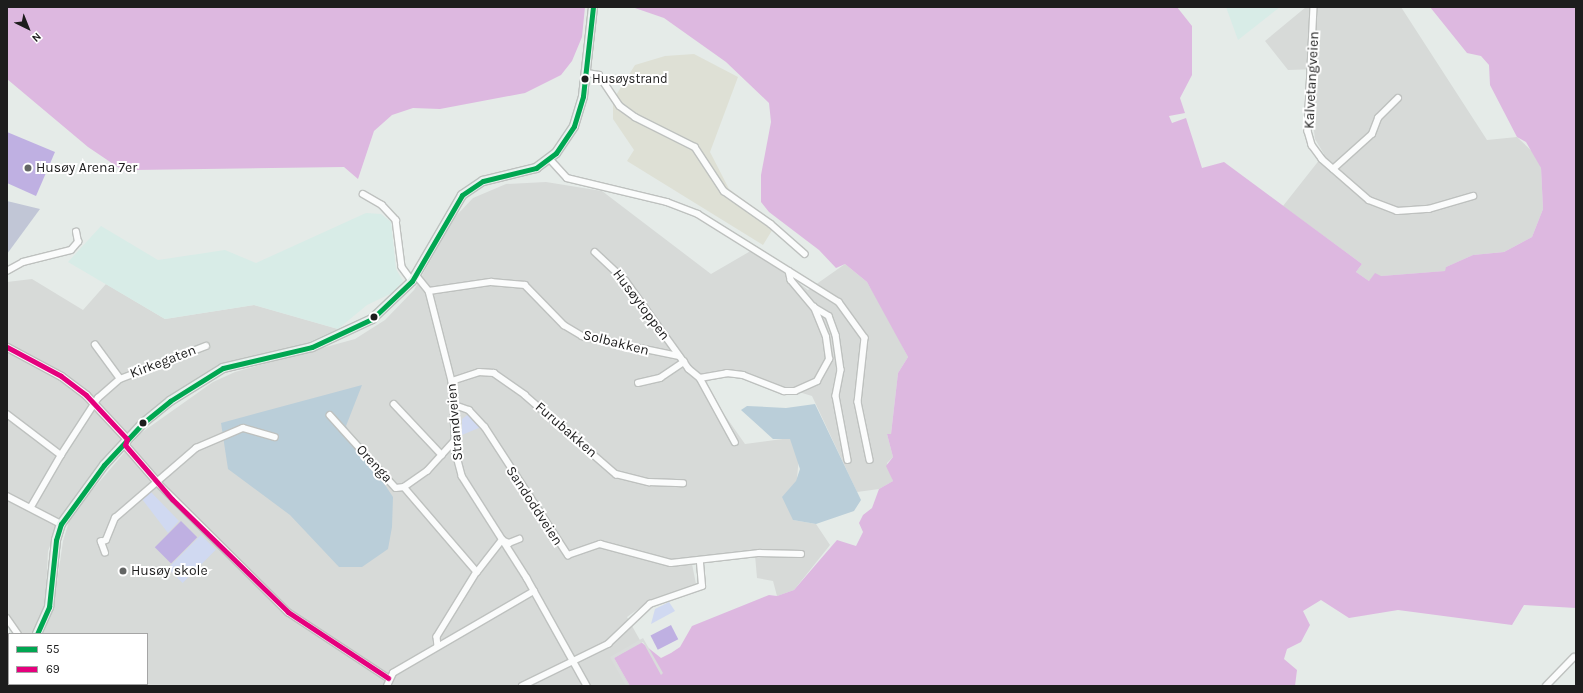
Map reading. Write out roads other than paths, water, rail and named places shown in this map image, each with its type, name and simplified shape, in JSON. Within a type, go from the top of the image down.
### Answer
[{"type":"main road","points":[[38,633],[49,606],[56,540],[61,524],[127,439],[170,401],[212,373],[242,362],[312,347],[355,330],[387,308],[414,278],[462,195],[483,182],[524,172],[550,159],[574,126],[587,73],[593,7]]},
{"type":"street","name":"Kalvetangveien","points":[[1314,7],[1308,131],[1312,146],[1333,169],[1369,200],[1397,211],[1429,209],[1473,196]]},
{"type":"street","points":[[587,73],[599,75],[620,106],[635,117],[695,147],[724,191],[771,224],[805,254]]},
{"type":"street","points":[[1333,169],[1372,134],[1378,118],[1398,98]]},
{"type":"street","points":[[550,159],[567,178],[667,202],[698,214],[839,302],[862,332],[865,342],[858,402],[870,460]]},
{"type":"street","name":"Strandveien","points":[[363,194],[382,205],[396,220],[402,268],[429,291],[452,381],[455,405],[456,439],[462,476],[534,591],[587,686]]},
{"type":"street","points":[[7,271],[23,262],[71,250],[78,242],[76,232]]},
{"type":"street","name":"Husøytoppen","points":[[595,252],[626,281],[679,356],[700,378],[735,442]]},
{"type":"street","points":[[789,271],[791,280],[814,307],[829,316],[837,340],[841,370],[836,396],[848,460]]},
{"type":"street","name":"Solbakken","points":[[429,291],[491,282],[525,285],[564,324],[582,336],[679,356]]},
{"type":"street","points":[[700,378],[727,373],[743,375],[784,392],[795,391],[817,382],[829,359],[826,337],[814,307]]},
{"type":"street","name":"Kirkegaten","points":[[94,345],[120,379]]},
{"type":"street","name":"Kirkegaten","points":[[31,507],[61,456],[95,405],[120,379],[206,346]]},
{"type":"street","points":[[7,347],[61,376],[95,405],[127,439],[125,445],[157,482],[288,612],[388,678]]},
{"type":"street","points":[[638,383],[660,378],[684,362]]},
{"type":"street","name":"Furubakken","points":[[452,381],[478,372],[494,373],[525,395],[616,474],[649,482],[683,483]]},
{"type":"street","points":[[394,404],[442,455]]},
{"type":"street","name":"Sandoddveien","points":[[455,405],[469,410],[485,427],[568,555],[600,544],[671,563],[700,561],[759,553],[801,554]]},
{"type":"street","points":[[7,414],[61,456]]},
{"type":"street","name":"Orenga","points":[[330,414],[387,480],[396,488],[404,487],[442,455],[456,439]]},
{"type":"street","points":[[105,553],[101,542],[106,540],[115,518],[196,448],[228,432],[243,428],[275,437]]},
{"type":"street","points":[[404,487],[477,572]]},
{"type":"street","points":[[7,496],[31,507],[61,524]]},
{"type":"street","points":[[438,646],[437,638],[477,572],[502,540],[509,543],[519,539]]},
{"type":"street","points":[[522,686],[574,663],[608,644],[650,604],[702,586],[700,561]]},
{"type":"street","points":[[388,678],[438,646],[534,591]]},
{"type":"street","points":[[7,618],[17,633]]},
{"type":"street","points":[[1546,686],[1574,657]]},
{"type":"street","points":[[387,686],[388,678]]},
{"type":"place","name":"Husøystrand","points":[[585,79]]},
{"type":"place","name":"Husøy Arena 7er","points":[[28,168]]},
{"type":"place","name":"Husøy skole","points":[[123,571]]}]
